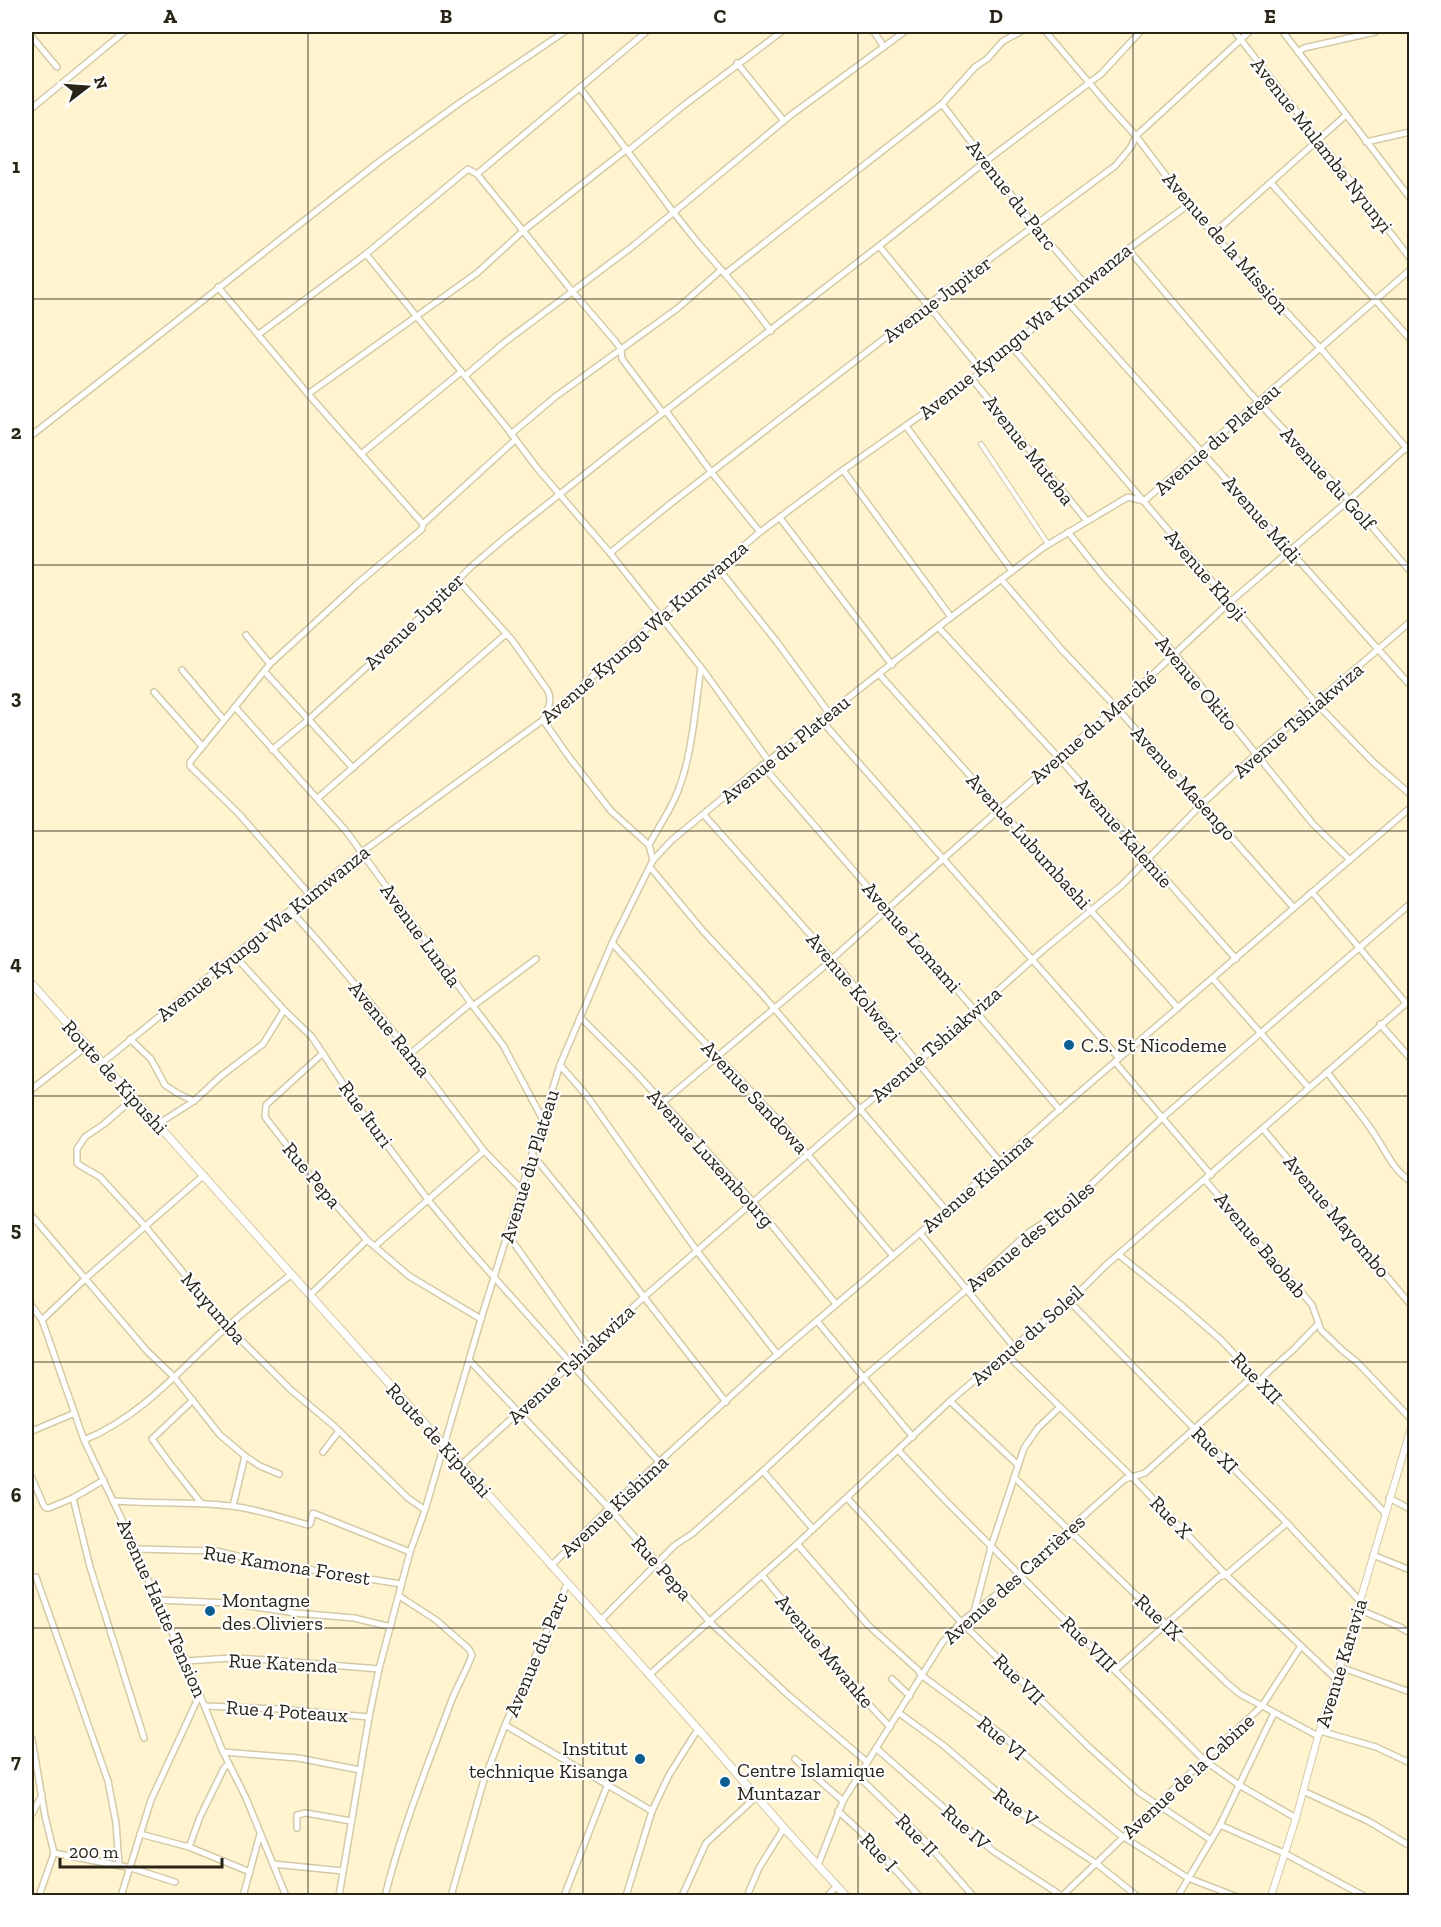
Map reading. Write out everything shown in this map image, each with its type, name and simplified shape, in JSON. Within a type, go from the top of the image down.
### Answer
[{"type":"main road","name":"Route de Kipushi","points":[[32,984],[846,1896]]},
{"type":"street","points":[[32,108],[124,32]]},
{"type":"street","points":[[32,435],[388,154],[564,32]]},
{"type":"street","points":[[477,174],[646,32]]},
{"type":"street","points":[[308,394],[477,273],[524,230],[737,63],[781,32]]},
{"type":"street","points":[[874,32],[884,47]]},
{"type":"street","points":[[361,454],[674,213],[784,121],[904,32]]},
{"type":"street","points":[[310,895],[239,814],[190,766],[190,762],[202,746],[270,664],[357,584],[422,529],[423,524],[555,397],[678,308],[942,104],[975,67],[987,59],[1003,41],[1020,32]]},
{"type":"street","name":"Avenue de la Mission","points":[[1046,32],[1136,136],[1213,234],[1408,448]]},
{"type":"street","name":"Avenue Jupiter","points":[[272,750],[308,720],[506,537],[986,161],[1101,74],[1140,32]]},
{"type":"street","name":"Avenue Mulamba Nyunyi","points":[[1235,32],[1317,141],[1410,258]]},
{"type":"street","name":"Avenue Jupiter","points":[[610,553],[929,304],[1114,166],[1131,147],[1136,136],[1249,32]]},
{"type":"street","points":[[1283,32],[1410,198]]},
{"type":"street","points":[[1298,52],[1304,48],[1376,32]]},
{"type":"street","points":[[32,37],[57,67]]},
{"type":"street","points":[[737,63],[784,121]]},
{"type":"street","points":[[580,88],[674,213],[771,331]]},
{"type":"street","name":"Avenue du Parc","points":[[942,104],[1035,225],[1085,284]]},
{"type":"street","points":[[1213,234],[1346,115]]},
{"type":"street","points":[[1366,142],[1410,132]]},
{"type":"street","points":[[259,334],[366,254],[466,169],[471,170],[477,174],[524,230],[621,349],[622,359],[760,532]]},
{"type":"street","points":[[1271,183],[1410,339]]},
{"type":"street","name":"Avenue Kyungu Wa Kumwanza","points":[[102,1063],[362,852],[543,720],[760,532],[972,379],[1128,249],[1188,205]]},
{"type":"street","points":[[879,246],[982,371]]},
{"type":"street","name":"Avenue du Golf","points":[[1128,249],[1259,402],[1349,500],[1410,571]]},
{"type":"street","points":[[366,254],[559,494],[610,553],[701,668],[768,760]]},
{"type":"street","name":"Avenue du Plateau","points":[[339,1896],[369,1717],[379,1669],[410,1552],[425,1510],[481,1319],[560,1065],[612,943],[653,860],[672,840],[768,760],[1048,544],[1128,497],[1144,501],[1410,270]]},
{"type":"street","points":[[218,287],[308,394],[423,524]]},
{"type":"street","name":"Avenue Midi","points":[[1066,300],[1410,685]]},
{"type":"street","name":"Avenue Khoji","points":[[1012,347],[1316,703],[1373,762],[1410,794]]},
{"type":"street","name":"Avenue Muteba","points":[[972,379],[1087,521]]},
{"type":"street","points":[[906,426],[1012,571]]},
{"type":"street","points":[[981,444],[1048,544]]},
{"type":"street","name":"Avenue du Marché","points":[[662,1103],[832,959],[1116,707],[1230,602],[1408,448]]},
{"type":"street","points":[[843,470],[951,617]]},
{"type":"street","points":[[780,518],[892,665]]},
{"type":"street","name":"Avenue Okito","points":[[1068,532],[1104,577],[1175,654],[1312,824],[1350,860]]},
{"type":"street","points":[[718,568],[777,642],[829,713]]},
{"type":"street","name":"Avenue Masengo","points":[[1001,579],[1068,657],[1116,707],[1294,908]]},
{"type":"street","points":[[458,580],[506,634],[550,696],[543,720],[611,811],[649,844],[653,860]]},
{"type":"street","name":"Avenue Tshiakwiza","points":[[461,1465],[588,1347],[697,1251],[860,1109],[917,1063],[1033,959],[1122,885],[1202,804],[1256,754],[1410,622]]},
{"type":"street","name":"Avenue Kalemie","points":[[938,627],[1058,757],[1236,959]]},
{"type":"street","points":[[318,798],[506,634]]},
{"type":"street","points":[[246,635],[270,664]]},
{"type":"street","points":[[649,844],[680,786],[686,764],[701,668]]},
{"type":"street","points":[[182,670],[224,720]]},
{"type":"street","points":[[264,671],[353,768]]},
{"type":"street","name":"Avenue Lubumbashi","points":[[879,674],[1178,1008]]},
{"type":"street","points":[[154,692],[202,746]]},
{"type":"street","name":"Avenue Lunda","points":[[235,707],[318,798],[362,852],[503,1045],[543,1120]]},
{"type":"street","points":[[820,719],[1033,959],[1211,1175]]},
{"type":"street","name":"Avenue Lomami","points":[[762,765],[1060,1110]]},
{"type":"street","name":"Avenue Kishima","points":[[551,1566],[609,1508],[778,1355],[1410,808]]},
{"type":"street","name":"Avenue Kolwezi","points":[[704,815],[832,959],[1001,1163]]},
{"type":"street","points":[[650,867],[946,1210]]},
{"type":"street","points":[[1312,892],[1359,949],[1408,1001]]},
{"type":"street","name":"Avenue des Etoiles","points":[[600,1621],[675,1545],[692,1534],[763,1471],[864,1377],[966,1290],[1029,1232],[1055,1216],[1077,1198],[1162,1118],[1410,904]]},
{"type":"street","name":"Avenue Rama","points":[[291,910],[320,942],[410,1054],[484,1151],[521,1189]]},
{"type":"street","name":"Avenue Sandowa","points":[[612,943],[783,1125],[893,1256]]},
{"type":"street","name":"Rue Ituri","points":[[234,955],[312,1037],[359,1108],[429,1201],[570,1364],[660,1462]]},
{"type":"street","points":[[410,1054],[536,959]]},
{"type":"street","points":[[1213,978],[1309,1088]]},
{"type":"street","name":"Avenue du Soleil","points":[[649,1675],[813,1529],[950,1401],[1408,1001]]},
{"type":"street","points":[[158,1124],[194,1101],[221,1076],[263,1044],[284,1010]]},
{"type":"street","name":"Avenue Luxembourg","points":[[580,1017],[637,1074],[753,1202],[836,1304]]},
{"type":"street","points":[[1380,1024],[1410,1059]]},
{"type":"street","points":[[130,1039],[151,1059],[165,1085],[194,1101]]},
{"type":"street","points":[[32,1089],[87,1046]]},
{"type":"street","name":"Rue Pepa","points":[[323,1053],[266,1105],[264,1113],[313,1179],[368,1239]]},
{"type":"street","points":[[560,1065],[586,1096],[697,1251],[778,1355]]},
{"type":"street","points":[[1327,1072],[1373,1131],[1392,1165],[1410,1182]]},
{"type":"street","name":"Muyumba","points":[[134,1098],[78,1144],[76,1158],[81,1166],[100,1177],[145,1226],[227,1326],[291,1390],[339,1431],[408,1498],[425,1510]]},
{"type":"street","name":"Avenue Mayombo","points":[[1263,1129],[1410,1304]]},
{"type":"street","points":[[375,1246],[484,1151]]},
{"type":"street","points":[[532,1154],[726,1402]]},
{"type":"street","points":[[42,1320],[86,1278],[204,1175]]},
{"type":"street","name":"Avenue Baobab","points":[[1205,1180],[1312,1305],[1321,1330],[1357,1362],[1410,1418]]},
{"type":"street","points":[[32,1216],[147,1351],[174,1377],[220,1435],[260,1466],[279,1474]]},
{"type":"street","points":[[920,1233],[1014,1347]]},
{"type":"street","points":[[508,1235],[588,1347]]},
{"type":"street","points":[[310,1295],[368,1239],[409,1276],[481,1319]]},
{"type":"street","name":"Rue XII","points":[[1119,1255],[1204,1324],[1385,1513]]},
{"type":"street","points":[[84,1440],[101,1433],[145,1403],[227,1326],[292,1274]]},
{"type":"street","name":"Rue XI","points":[[1068,1300],[1287,1523],[1360,1601]]},
{"type":"street","name":"Avenue Haute Tension","points":[[32,1306],[42,1320],[84,1440],[114,1501],[156,1600],[206,1706],[228,1764],[261,1832],[286,1896]]},
{"type":"street","points":[[817,1321],[913,1437]]},
{"type":"street","points":[[1260,1381],[1318,1324]]},
{"type":"street","name":"Rue X","points":[[1006,1354],[1131,1476],[1226,1575],[1336,1679]]},
{"type":"street","name":"Rue Pepa","points":[[470,1361],[609,1508],[710,1622],[787,1694],[867,1762]]},
{"type":"street","name":"Avenue des Carrières","points":[[818,1865],[843,1802],[942,1643],[961,1622],[1020,1576],[1125,1479],[1145,1473],[1254,1375]]},
{"type":"street","points":[[193,1400],[152,1437],[171,1466],[201,1503]]},
{"type":"street","points":[[950,1401],[1017,1464]]},
{"type":"street","points":[[974,1612],[1017,1464],[1030,1437],[1060,1407]]},
{"type":"street","points":[[32,1431],[75,1413]]},
{"type":"street","points":[[323,1452],[339,1431]]},
{"type":"street","name":"Avenue Karavia","points":[[1271,1896],[1358,1609],[1389,1498],[1407,1448],[1410,1431]]},
{"type":"street","name":"Rue VIII","points":[[898,1450],[1204,1760],[1239,1785],[1296,1818]]},
{"type":"street","points":[[233,1506],[245,1456]]},
{"type":"street","points":[[763,1471],[813,1529]]},
{"type":"street","name":"Rue IX","points":[[1014,1477],[1070,1528],[1228,1684],[1240,1694],[1274,1713],[1319,1734]]},
{"type":"street","points":[[32,1478],[46,1508],[73,1498],[104,1480]]},
{"type":"street","points":[[73,1498],[90,1567],[144,1738]]},
{"type":"street","name":"Rue VII","points":[[847,1498],[961,1622],[1090,1748],[1132,1786],[1211,1840]]},
{"type":"street","points":[[1389,1498],[1410,1509]]},
{"type":"street","points":[[114,1501],[233,1506],[308,1525],[314,1513],[410,1552]]},
{"type":"street","points":[[1115,1670],[1219,1576],[1226,1575],[1287,1523]]},
{"type":"street","name":"Rue VI","points":[[796,1544],[868,1625],[921,1675],[1001,1734],[1123,1837],[1188,1878],[1235,1896]]},
{"type":"street","name":"Rue Kamona Forest","points":[[136,1549],[216,1551],[262,1562],[401,1584]]},
{"type":"street","points":[[1373,1555],[1410,1570]]},
{"type":"street","name":"Avenue Mwanke","points":[[762,1575],[862,1698],[890,1727]]},
{"type":"street","points":[[36,1577],[108,1781],[116,1823],[119,1865]]},
{"type":"street","name":"Avenue du Parc","points":[[451,1896],[483,1783],[505,1725],[567,1584]]},
{"type":"street","points":[[385,1896],[398,1848],[453,1698],[472,1655],[469,1649],[436,1620],[399,1596]]},
{"type":"street","points":[[156,1600],[230,1603],[295,1613],[354,1618],[391,1627]]},
{"type":"street","points":[[1358,1609],[1410,1633]]},
{"type":"street","name":"Avenue de la Cabine","points":[[1062,1896],[1262,1706],[1301,1646]]},
{"type":"street","name":"Rue Katenda","points":[[186,1661],[231,1658],[379,1669]]},
{"type":"street","points":[[1340,1667],[1410,1692]]},
{"type":"street","points":[[892,1679],[910,1696]]},
{"type":"street","name":"Rue 4 Poteaux","points":[[121,1896],[151,1800],[200,1694]]},
{"type":"street","name":"Rue 4 Poteaux","points":[[206,1706],[279,1709],[369,1717]]},
{"type":"street","name":"Rue V","points":[[899,1713],[943,1745],[1024,1815],[1096,1864],[1137,1896]]},
{"type":"street","points":[[1178,1896],[1220,1825],[1274,1713]]},
{"type":"street","points":[[505,1725],[652,1811]]},
{"type":"street","points":[[626,1896],[652,1811],[669,1775],[698,1729]]},
{"type":"street","points":[[1319,1734],[1376,1748],[1410,1763]]},
{"type":"street","points":[[32,1739],[45,1816],[54,1853],[39,1896]]},
{"type":"street","name":"Rue IV","points":[[877,1749],[993,1851],[1062,1896]]},
{"type":"street","points":[[223,1752],[298,1758],[360,1770]]},
{"type":"street","points":[[795,1759],[843,1802]]},
{"type":"street","points":[[189,1847],[214,1788],[228,1764]]},
{"type":"street","name":"Rue II","points":[[858,1776],[924,1841],[973,1896]]},
{"type":"street","points":[[564,1896],[607,1786]]},
{"type":"street","points":[[1303,1791],[1368,1821],[1410,1846]]},
{"type":"street","points":[[32,1814],[42,1795]]},
{"type":"street","points":[[681,1896],[706,1843],[756,1797]]},
{"type":"street","name":"Rue I","points":[[838,1811],[860,1831],[919,1896]]},
{"type":"street","points":[[297,1828],[297,1815],[300,1813],[351,1821]]},
{"type":"street","points":[[1220,1825],[1284,1853],[1364,1896]]},
{"type":"street","points":[[747,1896],[759,1868],[784,1828]]},
{"type":"street","points":[[243,1896],[261,1832]]},
{"type":"street","points":[[140,1834],[189,1847],[250,1872]]},
{"type":"street","points":[[54,1853],[119,1865],[175,1882]]},
{"type":"street","points":[[273,1864],[343,1871]]},
{"type":"street","points":[[827,1896],[837,1886]]},
{"type":"place","name":"C.S. St Nicodeme","points":[[1069,1045]]},
{"type":"place","name":"Montagne des Oliviers","points":[[210,1611]]},
{"type":"place","name":"Institut technique Kisanga","points":[[640,1759]]},
{"type":"place","name":"Centre Islamique Muntazar","points":[[725,1782]]}]
